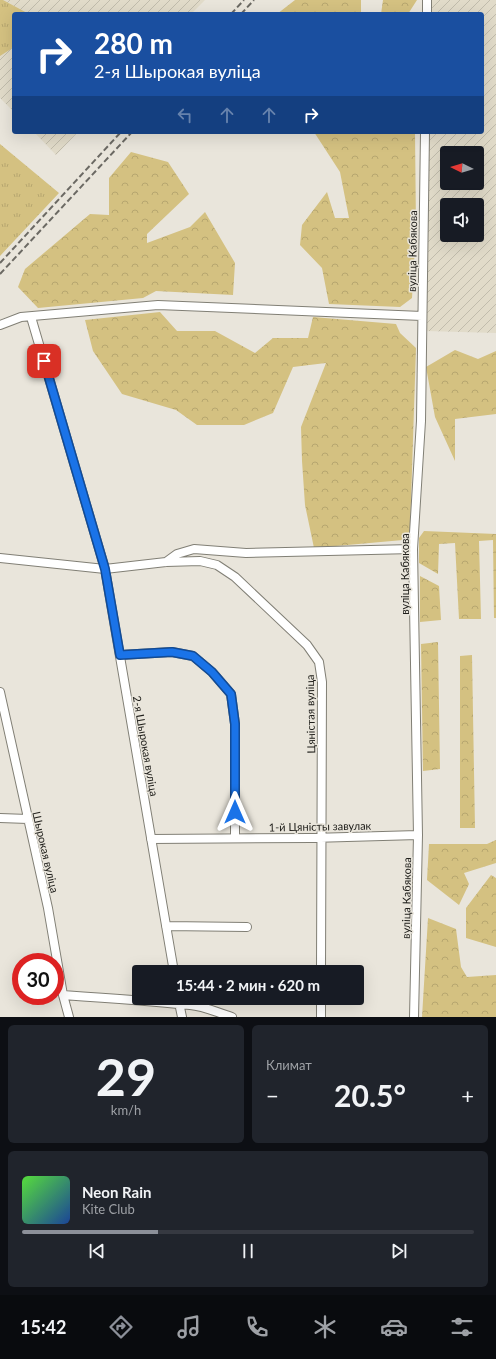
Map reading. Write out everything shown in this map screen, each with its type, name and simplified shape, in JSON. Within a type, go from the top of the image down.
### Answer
[{"type":"street","points":[[427,0],[427,12]]},
{"type":"street","name":"вуліца Кабякова","points":[[414,1017],[418,835],[413,549],[421,421],[425,134]]},
{"type":"street","points":[[0,325],[21,317],[158,305],[422,316]]},
{"type":"street","name":"2-я Шырокая вуліца","points":[[31,316],[105,569],[173,965]]},
{"type":"street","points":[[166,562],[177,554],[194,549],[246,553],[413,549]]},
{"type":"street","name":"Цяністая вуліца","points":[[0,558],[105,569],[166,562],[200,561],[217,565],[224,568],[236,577],[295,631],[317,657],[321,669],[322,682],[321,965]]},
{"type":"street","points":[[120,655],[172,652],[193,656],[212,672],[231,694],[235,724],[235,838]]},
{"type":"street","name":"Шырокая вуліца","points":[[0,692],[48,908],[56,953]]},
{"type":"street","points":[[0,818],[28,819]]},
{"type":"street","name":"1-й Цяністы завулак","points":[[151,839],[321,838],[418,835]]},
{"type":"street","points":[[166,926],[247,927]]},
{"type":"street","points":[[64,995],[132,999]]},
{"type":"street","name":"Шырокая вуліца","points":[[64,999],[69,1017]]},
{"type":"street","points":[[180,1005],[182,1017]]},
{"type":"street","points":[[191,1005],[232,1017]]},
{"type":"street","points":[[321,1005],[321,1017]]},
{"type":"shaded area","points":[[0,0],[205,0],[193,12],[12,12],[12,110],[0,98]]},
{"type":"shaded area","points":[[430,0],[496,0],[496,333],[425,331],[428,134],[484,134],[484,12],[430,12]]},
{"type":"shaded area","points":[[36,134],[76,134],[56,155]]},
{"type":"green space","points":[[0,0],[3,0],[25,12],[12,12],[12,47],[0,56]]},
{"type":"green space","points":[[295,0],[361,0],[361,12],[280,12]]},
{"type":"green space","points":[[383,0],[417,0],[409,12],[381,12]]},
{"type":"green space","points":[[315,134],[415,134],[416,229],[412,298],[400,307],[329,304],[322,268],[300,245],[302,225],[327,192],[335,218],[349,218],[340,172]]},
{"type":"green space","points":[[0,144],[59,193],[0,256]]},
{"type":"green space","points":[[131,152],[168,162],[189,194],[147,234],[147,243],[190,227],[205,212],[235,263],[233,295],[156,291],[143,298],[38,308],[18,287],[25,269],[90,214],[109,215],[109,178]]},
{"type":"green space","points":[[160,312],[177,331],[215,331],[255,353],[273,338],[308,338],[313,317],[396,324],[400,333],[416,348],[410,531],[403,540],[314,548],[305,505],[301,427],[326,363],[293,367],[273,413],[244,425],[197,425],[176,410],[122,394],[93,351],[85,320]]},
{"type":"green space","points":[[455,350],[478,359],[496,351],[496,414],[455,419],[455,461],[435,417],[426,367]]},
{"type":"green space","points":[[424,531],[496,534],[496,618],[494,618],[493,540],[479,541],[481,619],[459,619],[455,543],[439,544],[438,574],[419,563],[419,538]]},
{"type":"green space","points":[[420,576],[439,586],[441,620],[420,622]]},
{"type":"green space","points":[[438,642],[440,769],[423,771],[421,644]]},
{"type":"green space","points":[[472,655],[475,828],[460,828],[460,656]]},
{"type":"green space","points":[[496,840],[496,863],[464,873],[469,884],[459,905],[427,880],[429,844],[487,844]]},
{"type":"green space","points":[[491,875],[496,878],[496,947],[466,938],[466,908]]},
{"type":"green space","points":[[428,918],[456,929],[461,967],[467,977],[496,975],[496,1017],[422,1017]]},
{"type":"railway","points":[[233,12],[244,0]]},
{"type":"railway","points":[[243,12],[254,0]]},
{"type":"railway","points":[[0,263],[119,134]]},
{"type":"railway","points":[[0,274],[130,134]]},
{"type":"route","points":[[44,361],[105,569],[120,655],[172,652],[193,656],[212,672],[231,694],[235,724],[235,812]]}]
